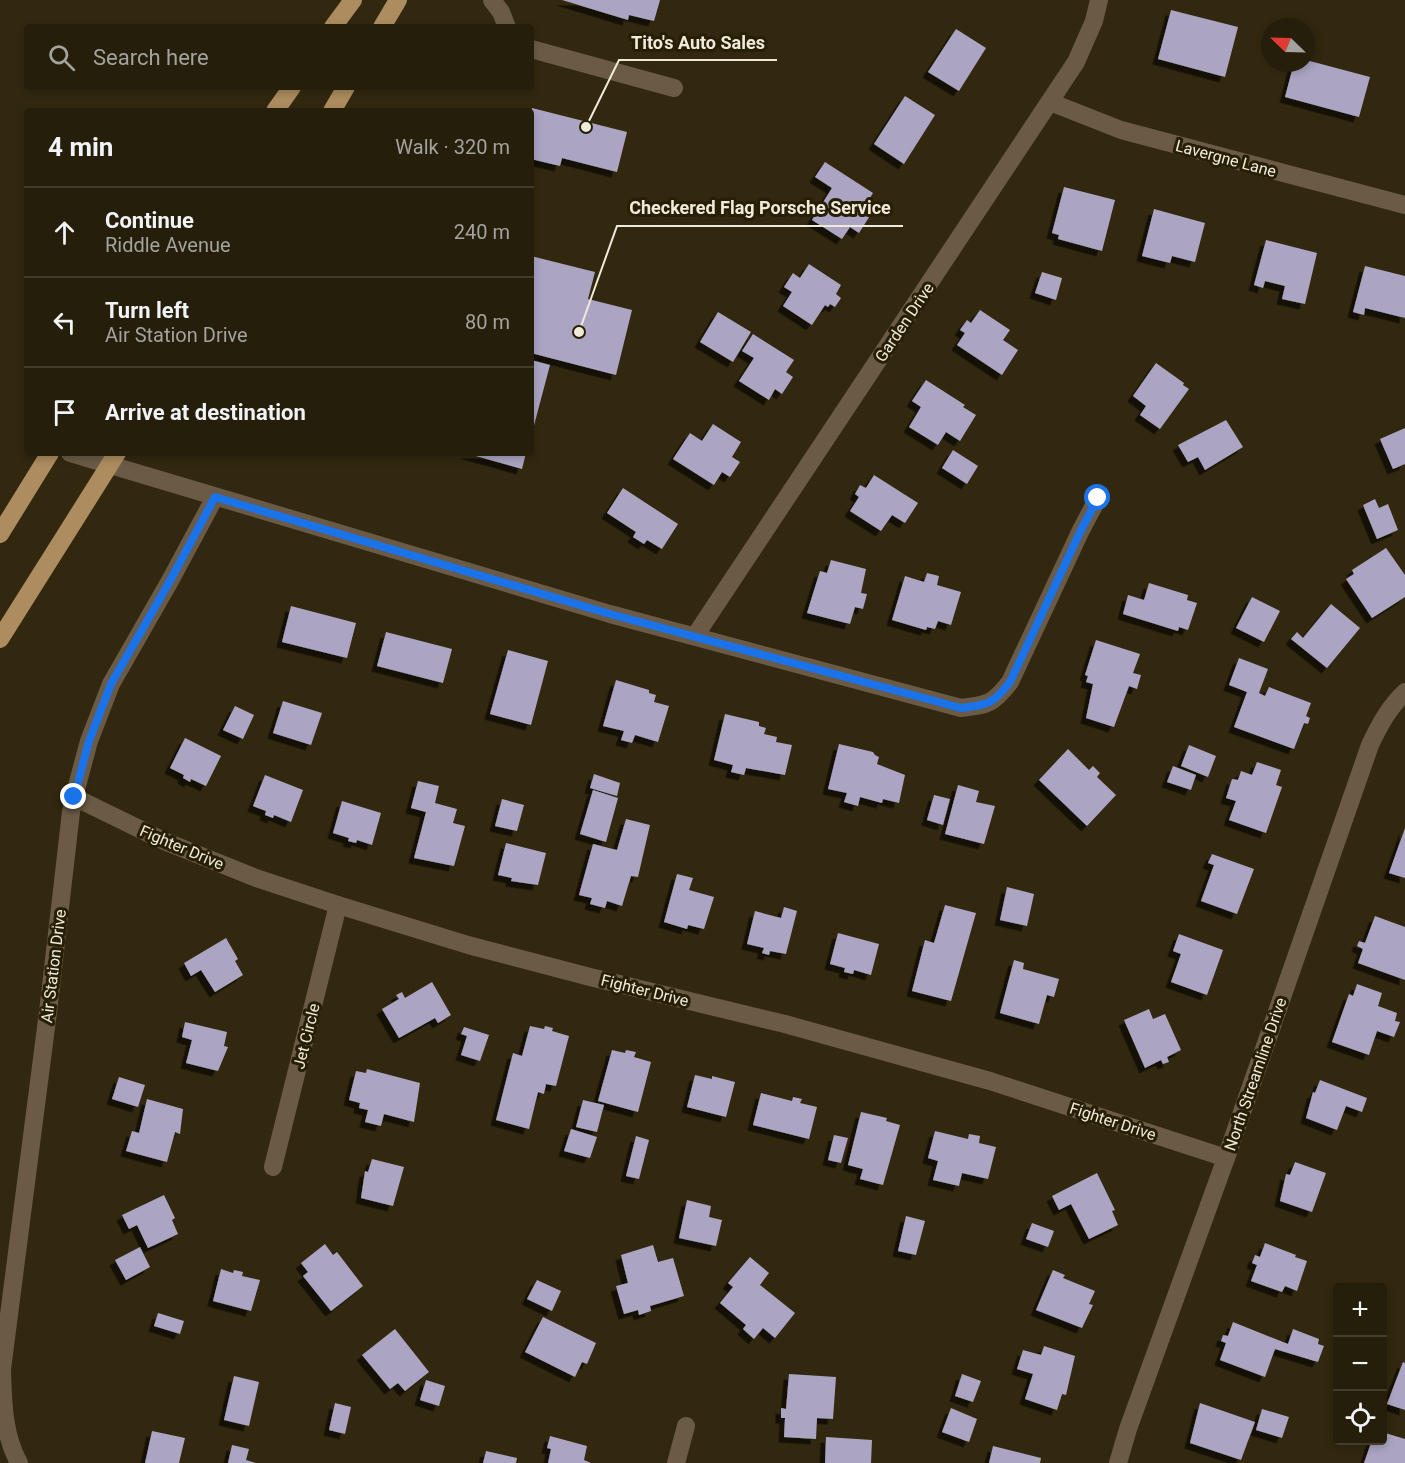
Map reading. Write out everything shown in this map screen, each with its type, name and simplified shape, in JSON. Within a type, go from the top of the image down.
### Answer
[{"type":"main road","points":[[384,24],[398,0]]},
{"type":"main road","points":[[335,24],[350,1]]},
{"type":"main road","points":[[277,108],[289,90]]},
{"type":"main road","points":[[334,108],[344,90]]},
{"type":"main road","points":[[0,534],[48,456]]},
{"type":"main road","points":[[0,639],[113,459]]},
{"type":"street","points":[[492,0],[501,12],[506,24]]},
{"type":"street","name":"Garden Drive","points":[[695,636],[1077,62],[1100,0]]},
{"type":"street","points":[[534,50],[674,88]]},
{"type":"street","name":"Lavergne Lane","points":[[1050,102],[1121,130],[1405,205]]},
{"type":"street","points":[[92,456],[113,459],[215,497],[610,614],[961,708],[983,705],[998,696],[1010,682],[1098,498]]},
{"type":"street","name":"Air Station Drive","points":[[19,1463],[12,1450],[3,1410],[2,1369],[74,797],[89,741],[111,684],[215,497]]},
{"type":"street","name":"North Streamline Drive","points":[[1118,1463],[1128,1429],[1226,1158],[1370,745],[1382,720],[1405,692]]},
{"type":"street","name":"Fighter Drive","points":[[74,797],[164,841],[256,878],[338,905],[468,945],[785,1024],[990,1081],[1226,1158]]},
{"type":"street","name":"Jet Circle","points":[[273,1167],[338,905]]},
{"type":"street","points":[[676,1463],[686,1426]]},
{"type":"building","points":[[562,0],[660,0],[654,21],[629,15],[628,20]]},
{"type":"building","points":[[1171,10],[1238,27],[1225,77],[1158,59]]},
{"type":"building","points":[[956,29],[986,48],[959,91],[928,72]]},
{"type":"building","points":[[1315,62],[1370,77],[1359,117],[1285,97],[1292,72],[1315,72]]},
{"type":"building","points":[[905,96],[935,115],[904,164],[874,144]]},
{"type":"building","points":[[534,109],[627,132],[617,172],[562,158],[560,166],[534,160]]},
{"type":"building","points":[[825,162],[873,193],[865,206],[873,211],[859,233],[850,227],[842,239],[812,220],[832,188],[815,177]]},
{"type":"building","points":[[1064,187],[1115,200],[1102,251],[1058,239],[1059,235],[1052,233]]},
{"type":"building","points":[[1154,209],[1205,223],[1195,262],[1172,256],[1170,263],[1142,256]]},
{"type":"building","points":[[1266,240],[1317,253],[1305,304],[1282,299],[1285,286],[1265,281],[1263,288],[1254,285]]},
{"type":"building","points":[[534,257],[595,272],[588,299],[632,310],[616,375],[534,354]]},
{"type":"building","points":[[809,264],[841,285],[836,294],[841,298],[835,307],[830,304],[828,307],[825,305],[812,325],[783,306],[792,292],[784,287],[793,273],[800,278]]},
{"type":"building","points":[[1365,266],[1405,276],[1405,318],[1365,308],[1364,315],[1353,312]]},
{"type":"building","points":[[1042,272],[1062,278],[1056,300],[1035,293]]},
{"type":"building","points":[[980,310],[1010,330],[1003,340],[1018,350],[1002,375],[957,345],[965,333],[960,330],[967,320],[971,323]]},
{"type":"building","points":[[718,312],[751,332],[733,362],[700,342]]},
{"type":"building","points":[[753,334],[794,360],[786,372],[793,377],[782,394],[775,389],[769,400],[739,381],[754,358],[742,351]]},
{"type":"building","points":[[534,361],[550,365],[534,425]]},
{"type":"building","points":[[1156,363],[1189,389],[1160,429],[1140,415],[1146,406],[1133,396]]},
{"type":"building","points":[[926,380],[965,405],[963,407],[976,415],[960,441],[946,432],[938,445],[909,427],[921,407],[912,401]]},
{"type":"building","points":[[1226,420],[1243,447],[1205,470],[1198,457],[1188,462],[1178,445]]},
{"type":"building","points":[[713,424],[741,442],[732,457],[740,462],[730,477],[722,472],[714,485],[673,459],[690,433],[702,441]]},
{"type":"building","points":[[1405,428],[1405,464],[1393,469],[1380,439]]},
{"type":"building","points":[[953,450],[978,466],[967,484],[942,468]]},
{"type":"building","points":[[476,456],[525,456],[522,469]]},
{"type":"building","points":[[874,475],[918,503],[905,523],[892,515],[881,531],[850,511],[859,497],[855,494],[860,485],[866,488]]},
{"type":"building","points":[[623,488],[678,524],[662,549],[647,540],[644,544],[633,537],[636,532],[607,513]]},
{"type":"building","points":[[1375,499],[1379,508],[1388,504],[1398,530],[1377,539],[1363,505]]},
{"type":"building","points":[[1386,548],[1405,575],[1405,597],[1372,618],[1346,579],[1354,574],[1352,570]]},
{"type":"building","points":[[831,560],[866,569],[861,593],[867,594],[863,609],[855,607],[850,624],[807,613],[820,571],[827,573]]},
{"type":"building","points":[[927,573],[939,576],[937,585],[961,592],[951,625],[938,621],[935,629],[927,627],[926,630],[892,620],[905,576],[924,582]]},
{"type":"building","points":[[1149,583],[1188,595],[1187,600],[1197,603],[1188,630],[1179,627],[1178,631],[1123,614],[1128,595],[1144,600]]},
{"type":"building","points":[[1252,597],[1280,611],[1264,642],[1236,628]]},
{"type":"building","points":[[1331,604],[1360,628],[1327,668],[1291,639],[1297,632],[1303,638]]},
{"type":"building","points":[[291,606],[356,623],[347,658],[282,642]]},
{"type":"building","points":[[386,632],[452,649],[443,683],[377,666]]},
{"type":"building","points":[[1096,640],[1140,654],[1133,673],[1141,675],[1137,689],[1129,686],[1114,727],[1086,718],[1093,684],[1086,682],[1088,676],[1085,675]]},
{"type":"building","points":[[508,650],[548,661],[531,725],[490,714]]},
{"type":"building","points":[[1239,658],[1268,669],[1259,693],[1265,696],[1269,687],[1311,703],[1306,716],[1310,718],[1308,724],[1304,723],[1294,749],[1234,727],[1247,692],[1229,685]]},
{"type":"building","points":[[616,680],[649,690],[649,693],[656,695],[654,702],[669,706],[658,742],[635,735],[632,743],[621,740],[624,731],[603,726]]},
{"type":"building","points":[[283,701],[322,713],[311,745],[273,733]]},
{"type":"building","points":[[235,706],[254,715],[243,739],[223,730]]},
{"type":"building","points":[[725,714],[759,722],[759,726],[766,728],[764,734],[777,737],[776,742],[792,745],[785,775],[746,768],[744,775],[731,772],[733,765],[714,760]]},
{"type":"building","points":[[185,738],[221,756],[206,786],[191,779],[190,782],[183,778],[184,775],[170,768]]},
{"type":"building","points":[[839,744],[873,752],[879,757],[877,764],[905,775],[899,803],[883,799],[882,803],[860,797],[858,806],[844,802],[847,793],[828,789]]},
{"type":"building","points":[[1189,745],[1216,756],[1208,777],[1181,766]]},
{"type":"building","points":[[1068,749],[1089,770],[1093,766],[1100,773],[1097,777],[1116,795],[1087,826],[1039,780]]},
{"type":"building","points":[[1257,762],[1281,770],[1276,785],[1282,787],[1266,833],[1229,820],[1236,801],[1226,798],[1232,779],[1238,780],[1241,771],[1252,775]]},
{"type":"building","points":[[1173,766],[1196,775],[1191,790],[1167,782]]},
{"type":"building","points":[[594,774],[620,783],[617,796],[590,788]]},
{"type":"building","points":[[265,775],[303,790],[291,822],[274,815],[273,818],[265,815],[266,811],[253,806]]},
{"type":"building","points":[[418,781],[439,786],[435,803],[457,809],[453,823],[465,826],[454,866],[414,858],[426,812],[411,808]]},
{"type":"building","points":[[958,785],[979,791],[976,802],[995,806],[984,844],[945,834]]},
{"type":"building","points":[[593,790],[618,798],[606,842],[580,834]]},
{"type":"building","points":[[934,795],[950,799],[943,825],[927,820]]},
{"type":"building","points":[[502,799],[524,805],[517,831],[495,826]]},
{"type":"building","points":[[342,801],[381,813],[372,845],[357,840],[356,843],[348,841],[349,838],[333,833]]},
{"type":"building","points":[[626,819],[650,825],[638,877],[631,876],[622,906],[607,901],[605,908],[590,904],[592,898],[579,895],[593,844],[617,850]]},
{"type":"building","points":[[1405,828],[1405,878],[1389,873]]},
{"type":"building","points":[[506,843],[546,853],[538,885],[511,881],[512,878],[498,875]]},
{"type":"building","points":[[1212,854],[1254,869],[1237,914],[1201,901],[1214,865],[1208,863]]},
{"type":"building","points":[[677,874],[693,878],[689,890],[714,897],[704,929],[688,925],[687,929],[664,922]]},
{"type":"building","points":[[1007,887],[1034,894],[1027,926],[1000,920]]},
{"type":"building","points":[[945,905],[976,913],[951,1001],[912,991],[925,940],[934,943]]},
{"type":"building","points":[[784,907],[797,911],[786,954],[770,951],[769,955],[762,953],[764,948],[747,944],[755,911],[781,918]]},
{"type":"building","points":[[1375,916],[1405,927],[1405,980],[1358,963],[1363,949],[1357,946],[1359,941],[1365,943]]},
{"type":"building","points":[[838,933],[879,944],[871,975],[854,970],[853,974],[844,972],[845,968],[830,964]]},
{"type":"building","points":[[1179,934],[1223,950],[1207,995],[1171,982],[1181,954],[1173,951]]},
{"type":"building","points":[[226,938],[238,959],[235,961],[243,975],[215,992],[201,970],[191,976],[184,963]]},
{"type":"building","points":[[1014,960],[1024,963],[1023,969],[1059,979],[1054,997],[1047,995],[1039,1024],[1000,1013]]},
{"type":"building","points":[[432,982],[451,1015],[438,1023],[435,1018],[399,1038],[382,1009],[399,999],[396,995],[402,992],[405,998]]},
{"type":"building","points":[[1357,984],[1382,993],[1378,1006],[1397,1013],[1395,1021],[1400,1022],[1394,1037],[1377,1031],[1369,1055],[1332,1042],[1349,994],[1353,996]]},
{"type":"building","points":[[1149,1009],[1153,1019],[1165,1014],[1181,1050],[1167,1057],[1169,1062],[1163,1064],[1161,1060],[1145,1068],[1124,1020]]},
{"type":"building","points":[[185,1022],[227,1032],[224,1046],[228,1047],[218,1071],[186,1063],[192,1040],[182,1037]]},
{"type":"building","points":[[530,1026],[553,1028],[552,1031],[569,1036],[556,1086],[546,1084],[544,1094],[538,1092],[529,1129],[496,1120],[513,1053],[522,1056]]},
{"type":"building","points":[[464,1027],[489,1035],[480,1061],[461,1055],[467,1036],[461,1034]]},
{"type":"building","points":[[612,1050],[625,1053],[626,1050],[636,1052],[634,1057],[651,1062],[638,1112],[598,1101]]},
{"type":"building","points":[[367,1069],[420,1083],[414,1122],[384,1114],[381,1126],[365,1122],[368,1110],[359,1108],[360,1103],[349,1100],[356,1071],[366,1073]]},
{"type":"building","points":[[695,1075],[712,1079],[712,1076],[735,1082],[726,1117],[687,1107]]},
{"type":"building","points":[[119,1077],[145,1085],[138,1107],[112,1099]]},
{"type":"building","points":[[1320,1080],[1367,1098],[1362,1112],[1346,1106],[1337,1130],[1306,1118],[1313,1092],[1315,1093]]},
{"type":"building","points":[[761,1093],[792,1101],[793,1097],[802,1099],[800,1103],[817,1107],[809,1139],[753,1125]]},
{"type":"building","points":[[147,1099],[183,1109],[180,1134],[175,1132],[167,1162],[126,1151],[132,1131],[139,1133]]},
{"type":"building","points":[[583,1100],[604,1105],[597,1132],[576,1127]]},
{"type":"building","points":[[861,1112],[887,1118],[886,1121],[900,1125],[883,1185],[860,1179],[863,1169],[848,1165]]},
{"type":"building","points":[[571,1129],[597,1137],[590,1158],[564,1151]]},
{"type":"building","points":[[935,1131],[968,1139],[969,1134],[980,1136],[979,1143],[996,1147],[988,1179],[962,1173],[959,1186],[933,1180],[938,1161],[928,1158]]},
{"type":"building","points":[[834,1135],[848,1138],[841,1163],[828,1160]]},
{"type":"building","points":[[636,1136],[649,1140],[639,1179],[626,1176]]},
{"type":"building","points":[[372,1159],[404,1167],[393,1206],[361,1198],[365,1171],[368,1172]]},
{"type":"building","points":[[1295,1162],[1326,1173],[1312,1212],[1280,1201],[1286,1174],[1290,1175]]},
{"type":"building","points":[[1097,1173],[1115,1210],[1112,1211],[1118,1225],[1089,1239],[1071,1204],[1059,1210],[1052,1196]]},
{"type":"building","points":[[164,1195],[175,1218],[172,1220],[178,1234],[148,1248],[137,1225],[129,1229],[122,1215]]},
{"type":"building","points":[[687,1200],[711,1206],[709,1217],[722,1220],[716,1246],[679,1238]]},
{"type":"building","points":[[906,1216],[925,1221],[916,1255],[898,1251]]},
{"type":"building","points":[[1032,1223],[1054,1231],[1048,1247],[1026,1239]]},
{"type":"building","points":[[1265,1243],[1307,1261],[1297,1291],[1285,1286],[1282,1292],[1251,1281],[1257,1265],[1252,1263],[1255,1255],[1260,1257]]},
{"type":"building","points":[[325,1244],[333,1255],[337,1252],[363,1286],[331,1311],[303,1276],[308,1272],[301,1263]]},
{"type":"building","points":[[653,1245],[658,1262],[673,1258],[684,1296],[650,1306],[651,1311],[639,1315],[638,1310],[624,1314],[616,1286],[628,1283],[621,1255]]},
{"type":"building","points":[[140,1247],[150,1267],[126,1280],[115,1260]]},
{"type":"building","points":[[750,1257],[769,1273],[760,1285],[795,1313],[775,1338],[763,1328],[754,1339],[743,1329],[746,1325],[720,1303],[733,1287],[728,1283]]},
{"type":"building","points":[[221,1269],[233,1273],[234,1270],[243,1272],[242,1276],[260,1280],[251,1311],[213,1301]]},
{"type":"building","points":[[1053,1270],[1065,1275],[1063,1278],[1095,1291],[1089,1304],[1093,1305],[1082,1328],[1036,1310]]},
{"type":"building","points":[[537,1280],[561,1291],[552,1311],[527,1299]]},
{"type":"building","points":[[158,1313],[184,1321],[180,1334],[154,1326]]},
{"type":"building","points":[[543,1317],[596,1343],[587,1364],[582,1362],[575,1377],[525,1352]]},
{"type":"building","points":[[1233,1322],[1288,1344],[1293,1329],[1319,1339],[1318,1344],[1324,1346],[1318,1362],[1275,1349],[1265,1377],[1220,1360],[1226,1343],[1221,1341],[1223,1335],[1228,1336]]},
{"type":"building","points":[[395,1329],[429,1372],[405,1391],[398,1383],[390,1389],[362,1355]]},
{"type":"building","points":[[1044,1346],[1075,1356],[1066,1395],[1062,1394],[1057,1410],[1025,1399],[1033,1374],[1017,1369],[1023,1350],[1041,1355]]},
{"type":"building","points":[[1403,1362],[1405,1363],[1405,1410],[1387,1404]]},
{"type":"building","points":[[789,1374],[836,1377],[833,1419],[817,1418],[816,1439],[784,1437],[785,1418],[781,1418],[781,1408],[786,1409]]},
{"type":"building","points":[[962,1374],[981,1381],[973,1402],[955,1396]]},
{"type":"building","points":[[234,1376],[259,1382],[249,1426],[224,1420]]},
{"type":"building","points":[[426,1380],[445,1386],[439,1406],[420,1400]]},
{"type":"building","points":[[335,1403],[351,1407],[345,1434],[329,1430]]},
{"type":"building","points":[[1200,1403],[1255,1422],[1241,1460],[1190,1443]]},
{"type":"building","points":[[951,1408],[977,1419],[969,1442],[942,1432]]},
{"type":"building","points":[[1262,1409],[1289,1417],[1282,1438],[1256,1430]]},
{"type":"building","points":[[152,1431],[185,1438],[179,1463],[145,1463]]},
{"type":"building","points":[[1387,1434],[1405,1439],[1405,1463],[1364,1463],[1370,1445],[1387,1445]]},
{"type":"building","points":[[550,1436],[587,1446],[584,1460],[591,1463],[548,1463],[551,1449],[547,1448]]},
{"type":"building","points":[[826,1437],[872,1440],[871,1463],[825,1463]]},
{"type":"building","points":[[232,1445],[249,1449],[246,1460],[256,1463],[228,1463]]},
{"type":"building","points":[[993,1446],[1041,1458],[1040,1463],[989,1463]]},
{"type":"building","points":[[486,1451],[517,1458],[516,1463],[483,1463]]},
{"type":"place","name":"Tito's Auto Sales","points":[[586,127]]},
{"type":"place","name":"Checkered Flag Porsche Service","points":[[579,332]]},
{"type":"route","points":[[74,797],[89,741],[111,684],[215,497],[610,614],[961,708],[983,705],[998,696],[1010,682],[1098,498]]}]
